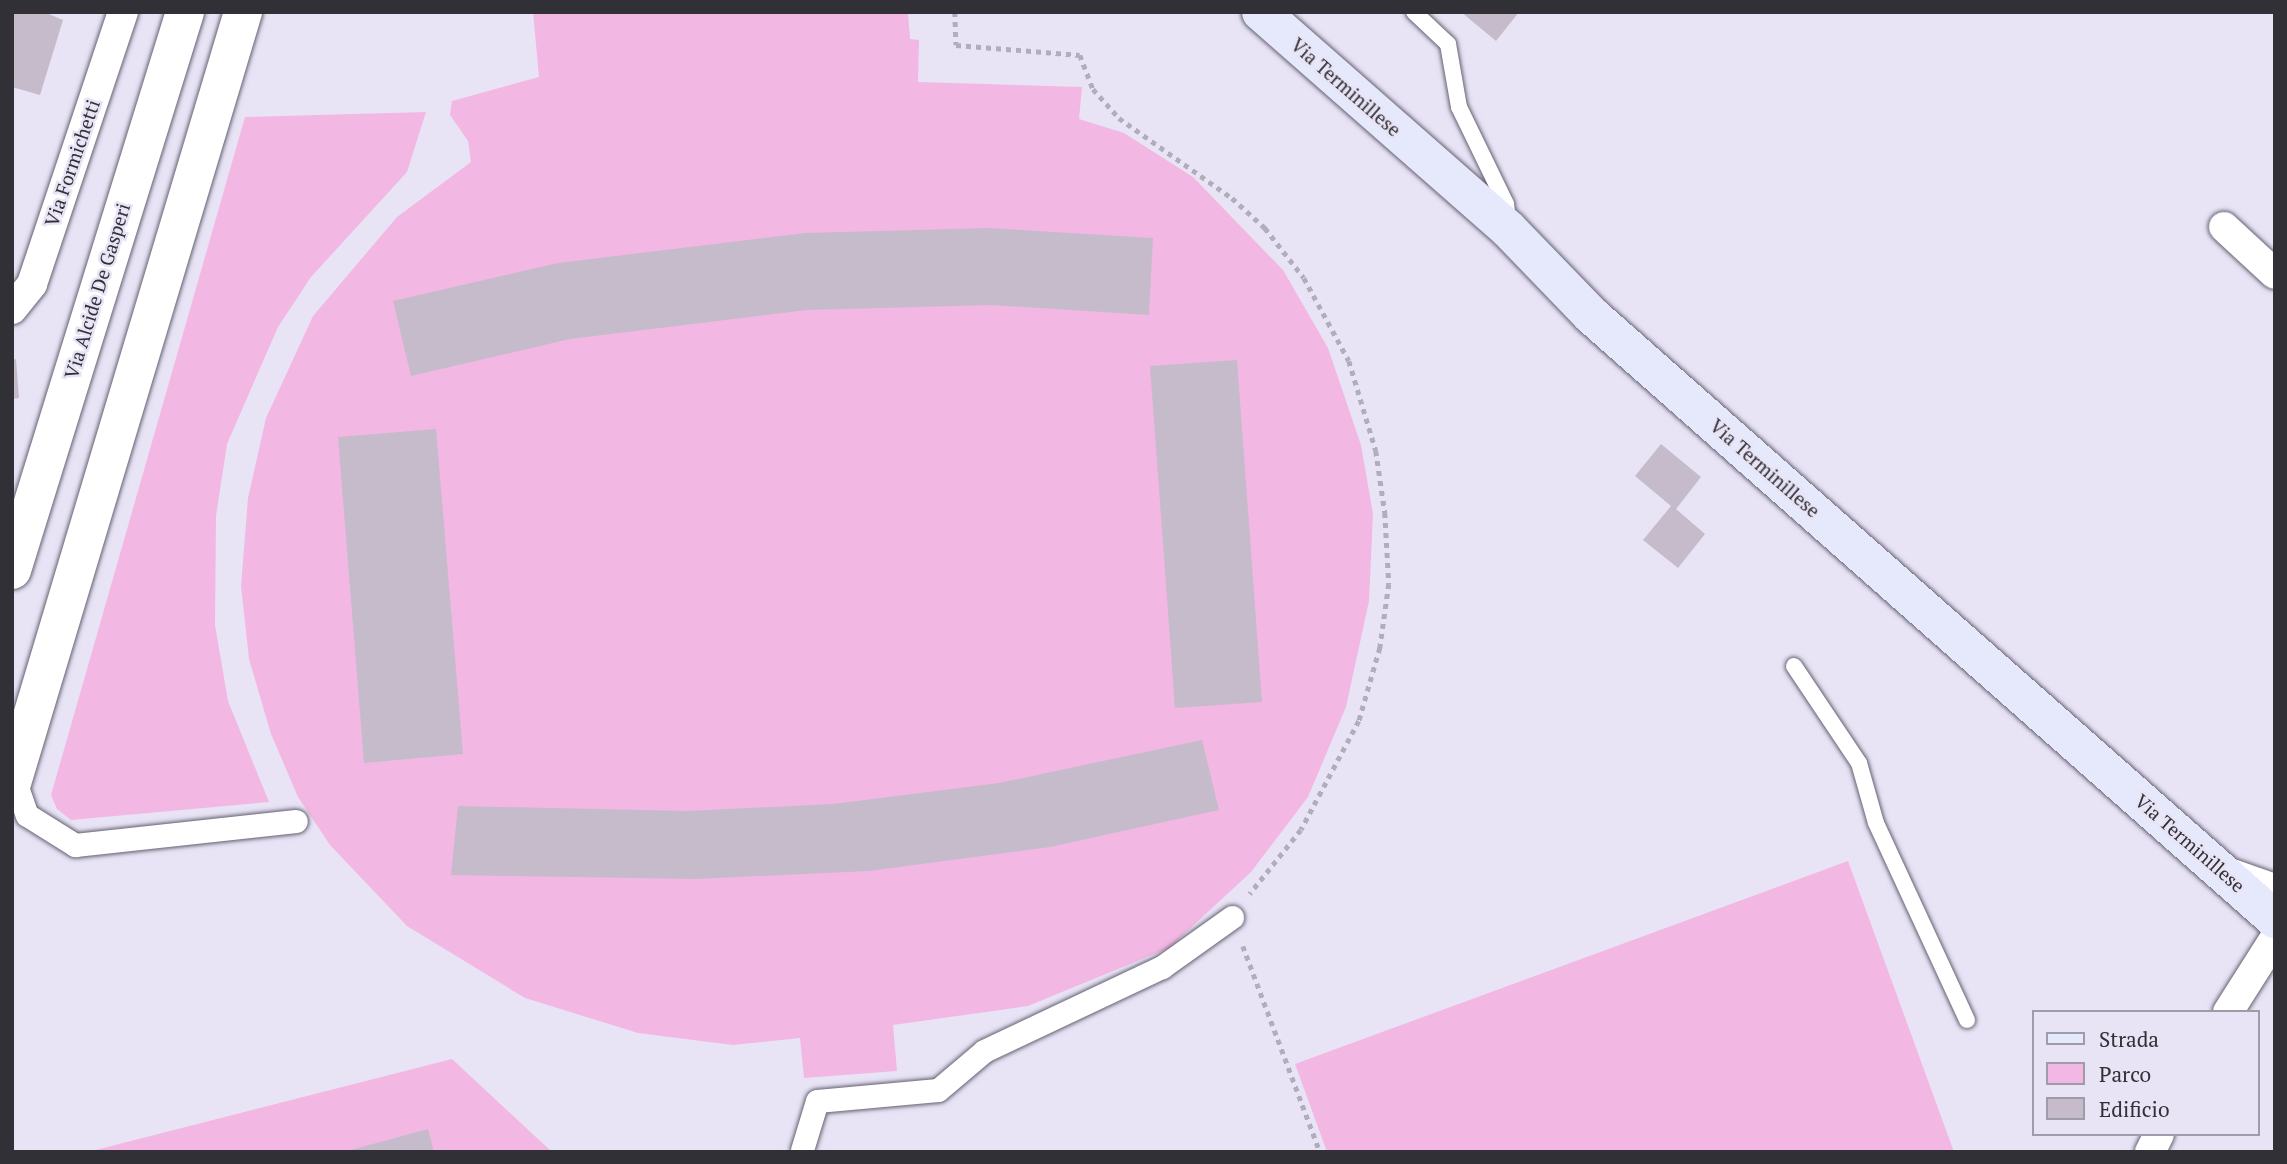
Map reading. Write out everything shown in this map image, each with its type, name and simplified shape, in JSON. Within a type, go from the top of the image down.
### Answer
[{"type":"main road","name":"Via Terminillese","points":[[1261,12],[1508,230],[1591,315],[2275,919]]},
{"type":"street","name":"Via Formichetti","points":[[12,309],[32,284],[123,12]]},
{"type":"street","name":"Via Alcide De Gasperi","points":[[12,570],[185,12]]},
{"type":"street","points":[[243,12],[14,782],[27,815],[75,845],[296,821]]},
{"type":"street","points":[[2224,227],[2275,274]]},
{"type":"street","points":[[2220,870],[2275,889]]},
{"type":"street","points":[[802,1150],[817,1101],[938,1090],[984,1051],[1162,967],[1232,917]]},
{"type":"street","points":[[2229,1010],[2275,938]]},
{"type":"street","points":[[2150,1152],[2158,1136]]},
{"type":"lane","points":[[1414,12],[1448,44],[1459,107],[1506,204],[1508,230]]},
{"type":"lane","points":[[1794,666],[1858,763],[1876,823],[1967,1020]]},
{"type":"path","points":[[955,12],[956,45],[1080,55],[1093,89],[1119,118],[1232,198],[1265,228],[1304,278],[1349,361],[1376,451],[1385,513],[1389,584],[1380,648],[1359,721],[1301,830],[1232,917],[1320,1152]]},
{"type":"green space","points":[[533,12],[908,12],[910,39],[919,40],[918,82],[1082,87],[1079,119],[1124,133],[1193,177],[1283,270],[1328,348],[1361,445],[1373,514],[1369,601],[1346,707],[1308,797],[1251,872],[1169,948],[1028,1006],[893,1025],[897,1071],[804,1078],[800,1038],[733,1045],[638,1033],[525,998],[407,926],[330,845],[298,797],[271,734],[249,659],[241,586],[248,498],[266,418],[313,316],[397,217],[471,162],[468,141],[450,115],[452,101],[539,77]]},
{"type":"green space","points":[[426,112],[407,172],[311,277],[278,327],[227,444],[216,516],[215,625],[228,701],[269,802],[71,820],[57,809],[51,795],[245,117]]},
{"type":"green space","points":[[1848,861],[1954,1152],[1327,1152],[1295,1064]]},
{"type":"green space","points":[[452,1059],[552,1152],[88,1152]]},
{"type":"building","points":[[12,12],[44,12],[63,20],[40,95],[12,87]]},
{"type":"building","points":[[1461,12],[1519,12],[1496,41]]},
{"type":"building","points":[[989,228],[1153,238],[1149,315],[991,305],[807,310],[570,339],[411,376],[393,301],[558,263],[805,233]]},
{"type":"building","points":[[16,359],[19,398],[12,399],[12,360]]},
{"type":"building","points":[[1237,360],[1262,702],[1175,708],[1150,366]]},
{"type":"building","points":[[436,429],[463,754],[364,763],[338,437]]},
{"type":"building","points":[[1661,444],[1701,477],[1676,509],[1705,534],[1678,568],[1643,540],[1671,506],[1635,476]]},
{"type":"building","points":[[1202,740],[1219,810],[1050,847],[869,871],[696,879],[451,875],[458,806],[688,811],[833,804],[999,783]]},
{"type":"building","points":[[428,1129],[434,1152],[347,1152],[347,1151]]}]
